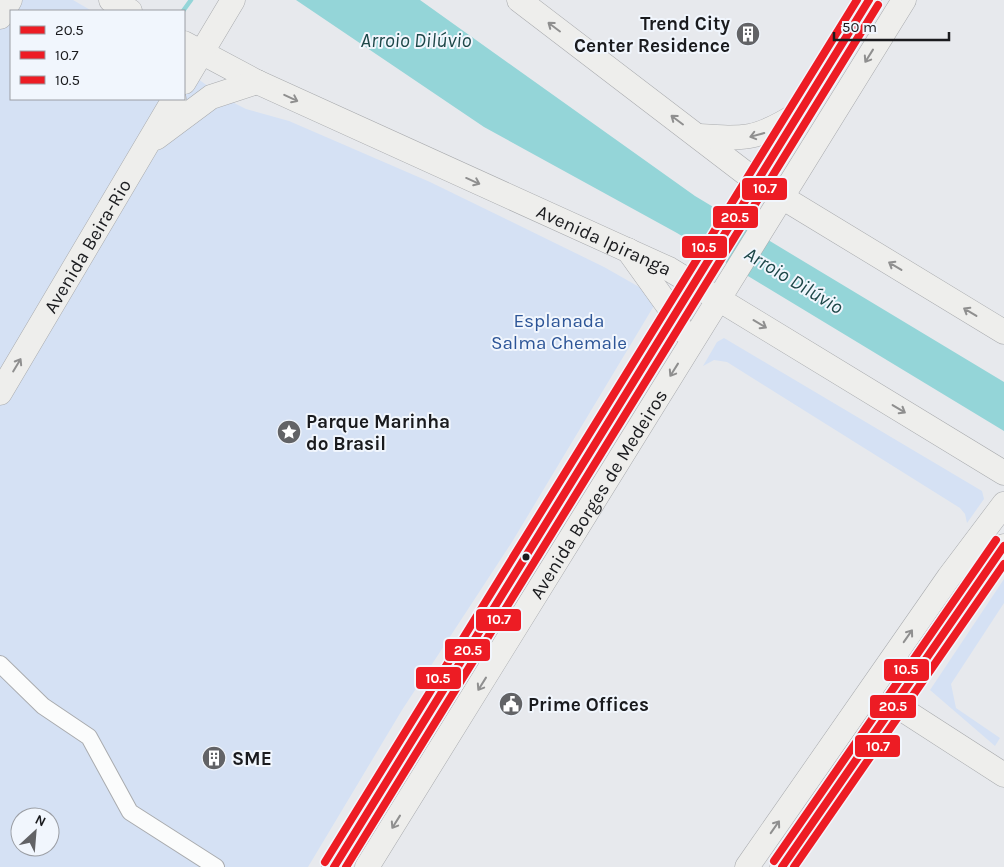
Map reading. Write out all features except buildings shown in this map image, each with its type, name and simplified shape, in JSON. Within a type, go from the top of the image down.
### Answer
[{"type":"main road","points":[[0,17],[10,0]]},
{"type":"main road","points":[[111,0],[128,10]]},
{"type":"main road","points":[[185,78],[192,48],[220,22],[233,0]]},
{"type":"main road","points":[[519,0],[698,136],[752,191],[775,207],[1004,332]]},
{"type":"main road","name":"Avenida Borges de Medeiros","points":[[334,867],[696,285],[869,0]]},
{"type":"main road","name":"Avenida Borges de Medeiros","points":[[367,867],[904,0]]},
{"type":"main road","name":"Avenida Ipiranga","points":[[192,48],[257,82],[669,269],[1004,473]]},
{"type":"main road","points":[[146,146],[211,97],[257,82]]},
{"type":"main road","name":"Avenida Beira-Rio","points":[[0,393],[173,100]]},
{"type":"main road","points":[[698,136],[734,138],[758,136],[800,113]]},
{"type":"main road","points":[[628,250],[676,317],[688,348]]},
{"type":"main road","points":[[747,867],[949,577],[1004,504]]},
{"type":"main road","points":[[782,867],[1004,546]]},
{"type":"main road","points":[[894,704],[1004,775]]},
{"type":"street","points":[[0,664],[43,706],[89,737],[130,812],[216,867]]},
{"type":"green space","name":"Parque Marinha do Brasil","points":[[0,0],[73,0],[90,10],[10,10],[10,100],[185,100],[185,70],[226,99],[246,109],[289,121],[430,182],[604,267],[648,292],[655,304],[512,542],[402,710],[308,867],[0,867]]},
{"type":"green space","points":[[724,338],[982,491],[984,499],[967,523],[965,514],[960,508],[727,362],[714,360],[703,366],[717,342]]},
{"type":"green space","points":[[1004,579],[1004,603],[951,684],[956,708],[1000,738],[995,746],[930,690]]},
{"type":"water","name":"Arroio Dilúvio","points":[[296,0],[420,0],[695,196],[1004,382],[1004,431],[677,233],[484,127]]},
{"type":"waterway","points":[[184,10],[191,0]]},
{"type":"transit line","name":"10.5","points":[[325,862],[857,0]]},
{"type":"transit line","name":"20.5","points":[[334,867],[869,0]]},
{"type":"transit line","name":"10.7","points":[[346,867],[878,5]]},
{"type":"transit line","name":"10.5","points":[[774,861],[996,540]]},
{"type":"transit line","name":"20.5","points":[[782,867],[1004,546]]},
{"type":"transit line","name":"10.7","points":[[794,867],[1004,564]]},
{"type":"place","name":"Trend City Center Residence","points":[[748,34]]},
{"type":"place","name":"Parque Marinha do Brasil","points":[[289,432]]},
{"type":"place","name":"Prime Offices","points":[[511,704]]},
{"type":"place","name":"SME","points":[[214,758]]},
{"type":"park label","name":"Esplanada Salma Chemale","points":[[559,331]]}]
